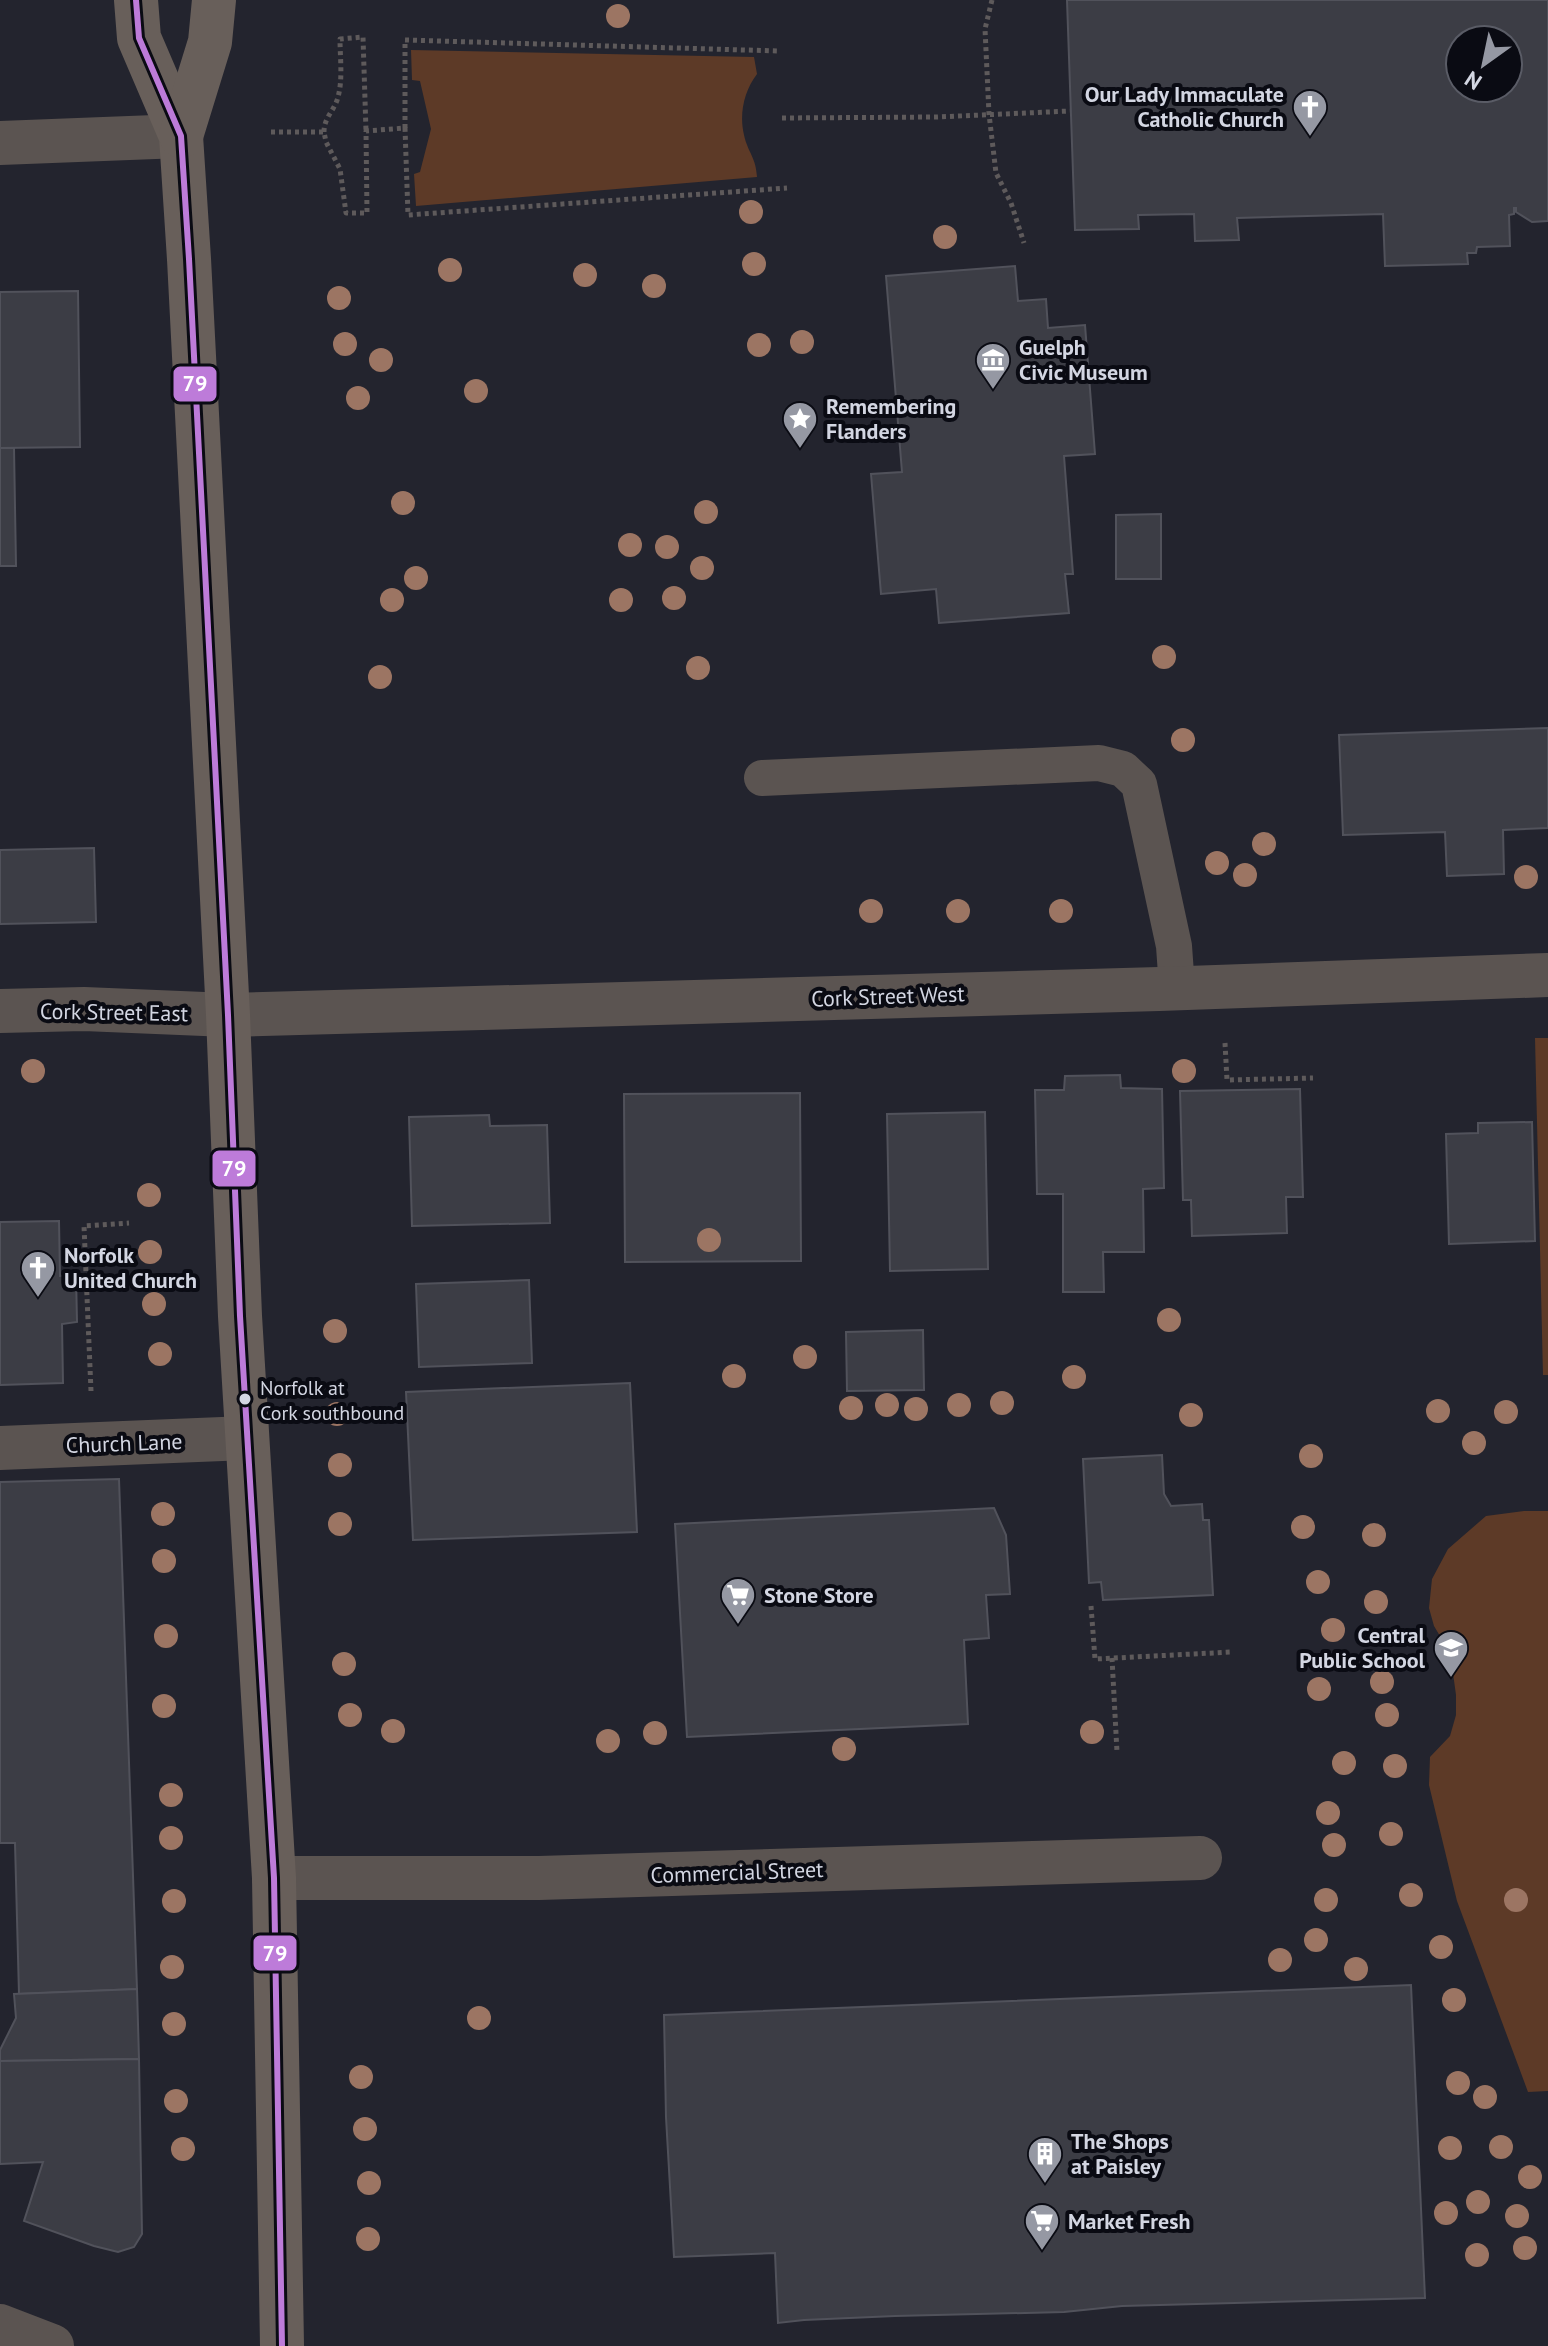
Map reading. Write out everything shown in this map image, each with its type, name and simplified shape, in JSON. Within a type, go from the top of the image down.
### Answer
[{"type":"main road","points":[[136,0],[139,38],[181,136],[189,259],[247,1438],[274,1878],[282,2346]]},
{"type":"main road","points":[[181,136],[210,42],[214,0]]},
{"type":"street","points":[[0,143],[181,136]]},
{"type":"street","name":"Cork Street West","points":[[228,1015],[1548,975]]},
{"type":"street","name":"Cork Street East","points":[[0,1011],[84,1009],[228,1015]]},
{"type":"street","name":"Church Lane","points":[[0,1448],[247,1438]]},
{"type":"street","name":"Commercial Street","points":[[274,1878],[539,1878],[1200,1858]]},
{"type":"street","points":[[0,2326],[52,2346]]},
{"type":"lane","points":[[762,778],[1099,763],[1123,769],[1139,784],[1174,946],[1177,988]]},
{"type":"path","points":[[992,0],[985,29],[989,114],[996,173],[1011,203],[1024,243]]},
{"type":"path","points":[[363,37],[367,213],[346,213],[340,169],[324,132],[324,123],[337,102],[340,90],[340,39],[363,37]]},
{"type":"path","points":[[779,51],[405,40],[408,215],[787,188]]},
{"type":"path","points":[[782,118],[937,117],[1070,111]]},
{"type":"path","points":[[366,131],[405,128]]},
{"type":"path","points":[[271,132],[324,132]]},
{"type":"path","points":[[1225,1038],[1227,1080],[1313,1078]]},
{"type":"path","points":[[91,1395],[84,1226],[129,1223]]},
{"type":"path","points":[[1091,1606],[1095,1659],[1232,1652]]},
{"type":"path","points":[[1112,1658],[1117,1752]]},
{"type":"shaded area","points":[[411,50],[754,57],[757,74],[746,95],[742,119],[757,177],[416,206],[414,174],[420,172],[431,129],[420,81],[412,80]]},
{"type":"shaded area","points":[[1535,1038],[1548,1038],[1548,1375],[1543,1375]]},
{"type":"shaded area","points":[[1548,1511],[1548,2091],[1528,2092],[1457,1901],[1429,1785],[1430,1757],[1450,1736],[1456,1715],[1452,1666],[1429,1608],[1432,1579],[1448,1549],[1486,1516]]},
{"type":"building","name":"Our Lady Immaculate Catholic Church","points":[[1067,0],[1548,0],[1548,221],[1532,222],[1514,208],[1514,214],[1509,215],[1510,246],[1477,247],[1476,253],[1467,253],[1468,264],[1385,266],[1383,214],[1237,218],[1239,240],[1195,241],[1194,214],[1138,215],[1139,229],[1075,230]]},
{"type":"building","name":"Guelph Civic Museum","points":[[1015,266],[1018,301],[1046,299],[1048,328],[1085,325],[1095,454],[1064,456],[1073,574],[1065,574],[1069,613],[939,623],[936,589],[881,594],[871,474],[902,472],[886,276]]},
{"type":"building","points":[[78,291],[80,447],[0,448],[0,292]]},
{"type":"building","points":[[0,448],[14,448],[16,566],[0,566]]},
{"type":"building","points":[[1161,514],[1161,579],[1116,579],[1116,515]]},
{"type":"building","points":[[1548,728],[1548,828],[1503,830],[1504,874],[1447,876],[1445,832],[1343,835],[1339,735]]},
{"type":"building","points":[[94,848],[96,922],[0,924],[0,850]]},
{"type":"building","points":[[1120,1075],[1121,1088],[1162,1089],[1164,1188],[1143,1189],[1144,1252],[1103,1252],[1104,1292],[1063,1292],[1063,1194],[1037,1194],[1035,1090],[1064,1090],[1065,1076]]},
{"type":"building","points":[[1300,1089],[1303,1197],[1286,1197],[1287,1233],[1192,1236],[1191,1200],[1183,1200],[1180,1091]]},
{"type":"building","points":[[800,1093],[801,1261],[625,1262],[624,1094]]},
{"type":"building","points":[[985,1112],[988,1269],[890,1271],[887,1114]]},
{"type":"building","points":[[489,1115],[490,1126],[547,1125],[550,1223],[412,1226],[409,1117]]},
{"type":"building","points":[[1532,1122],[1535,1241],[1449,1244],[1446,1134],[1478,1133],[1478,1123]]},
{"type":"building","name":"Norfolk United Church","points":[[59,1221],[60,1276],[76,1275],[77,1322],[62,1324],[63,1383],[0,1385],[0,1222]]},
{"type":"building","points":[[529,1280],[532,1363],[419,1367],[416,1284]]},
{"type":"building","points":[[923,1330],[924,1390],[847,1391],[846,1332]]},
{"type":"building","points":[[630,1383],[637,1532],[413,1540],[406,1392]]},
{"type":"building","points":[[1162,1455],[1164,1494],[1171,1506],[1202,1504],[1203,1520],[1209,1520],[1213,1595],[1103,1600],[1101,1582],[1089,1583],[1083,1459]]},
{"type":"building","points":[[119,1479],[137,1989],[19,1994],[15,1843],[0,1843],[0,1482]]},
{"type":"building","points":[[994,1508],[1006,1535],[1010,1594],[986,1595],[989,1638],[964,1640],[968,1724],[687,1737],[675,1524]]},
{"type":"building","name":"The Shops at Paisley","points":[[1411,1985],[1425,2298],[1122,2306],[1064,2312],[895,2316],[778,2323],[775,2253],[674,2257],[664,2015]]},
{"type":"building","points":[[137,1989],[139,2059],[0,2061],[0,2050],[16,2018],[14,1994]]},
{"type":"building","points":[[139,2059],[142,2234],[134,2247],[118,2252],[24,2221],[43,2162],[0,2164],[0,2061]]},
{"type":"transit line","name":"79","points":[[136,0],[139,38],[181,136],[189,259],[228,1015],[240,1316],[274,1878],[282,2346]]},
{"type":"place","name":"Our Lady Immaculate Catholic Church","points":[[1310,138]]},
{"type":"place","name":"Guelph Civic Museum","points":[[993,391]]},
{"type":"place","name":"Remembering Flanders","points":[[800,450]]},
{"type":"place","name":"Norfolk United Church","points":[[38,1299]]},
{"type":"place","name":"Norfolk at Cork southbound","points":[[245,1399]]},
{"type":"place","name":"Stone Store","points":[[738,1626]]},
{"type":"place","name":"Central Public School","points":[[1451,1679]]},
{"type":"place","name":"The Shops at Paisley","points":[[1045,2185]]},
{"type":"place","name":"Market Fresh","points":[[1042,2252]]}]
